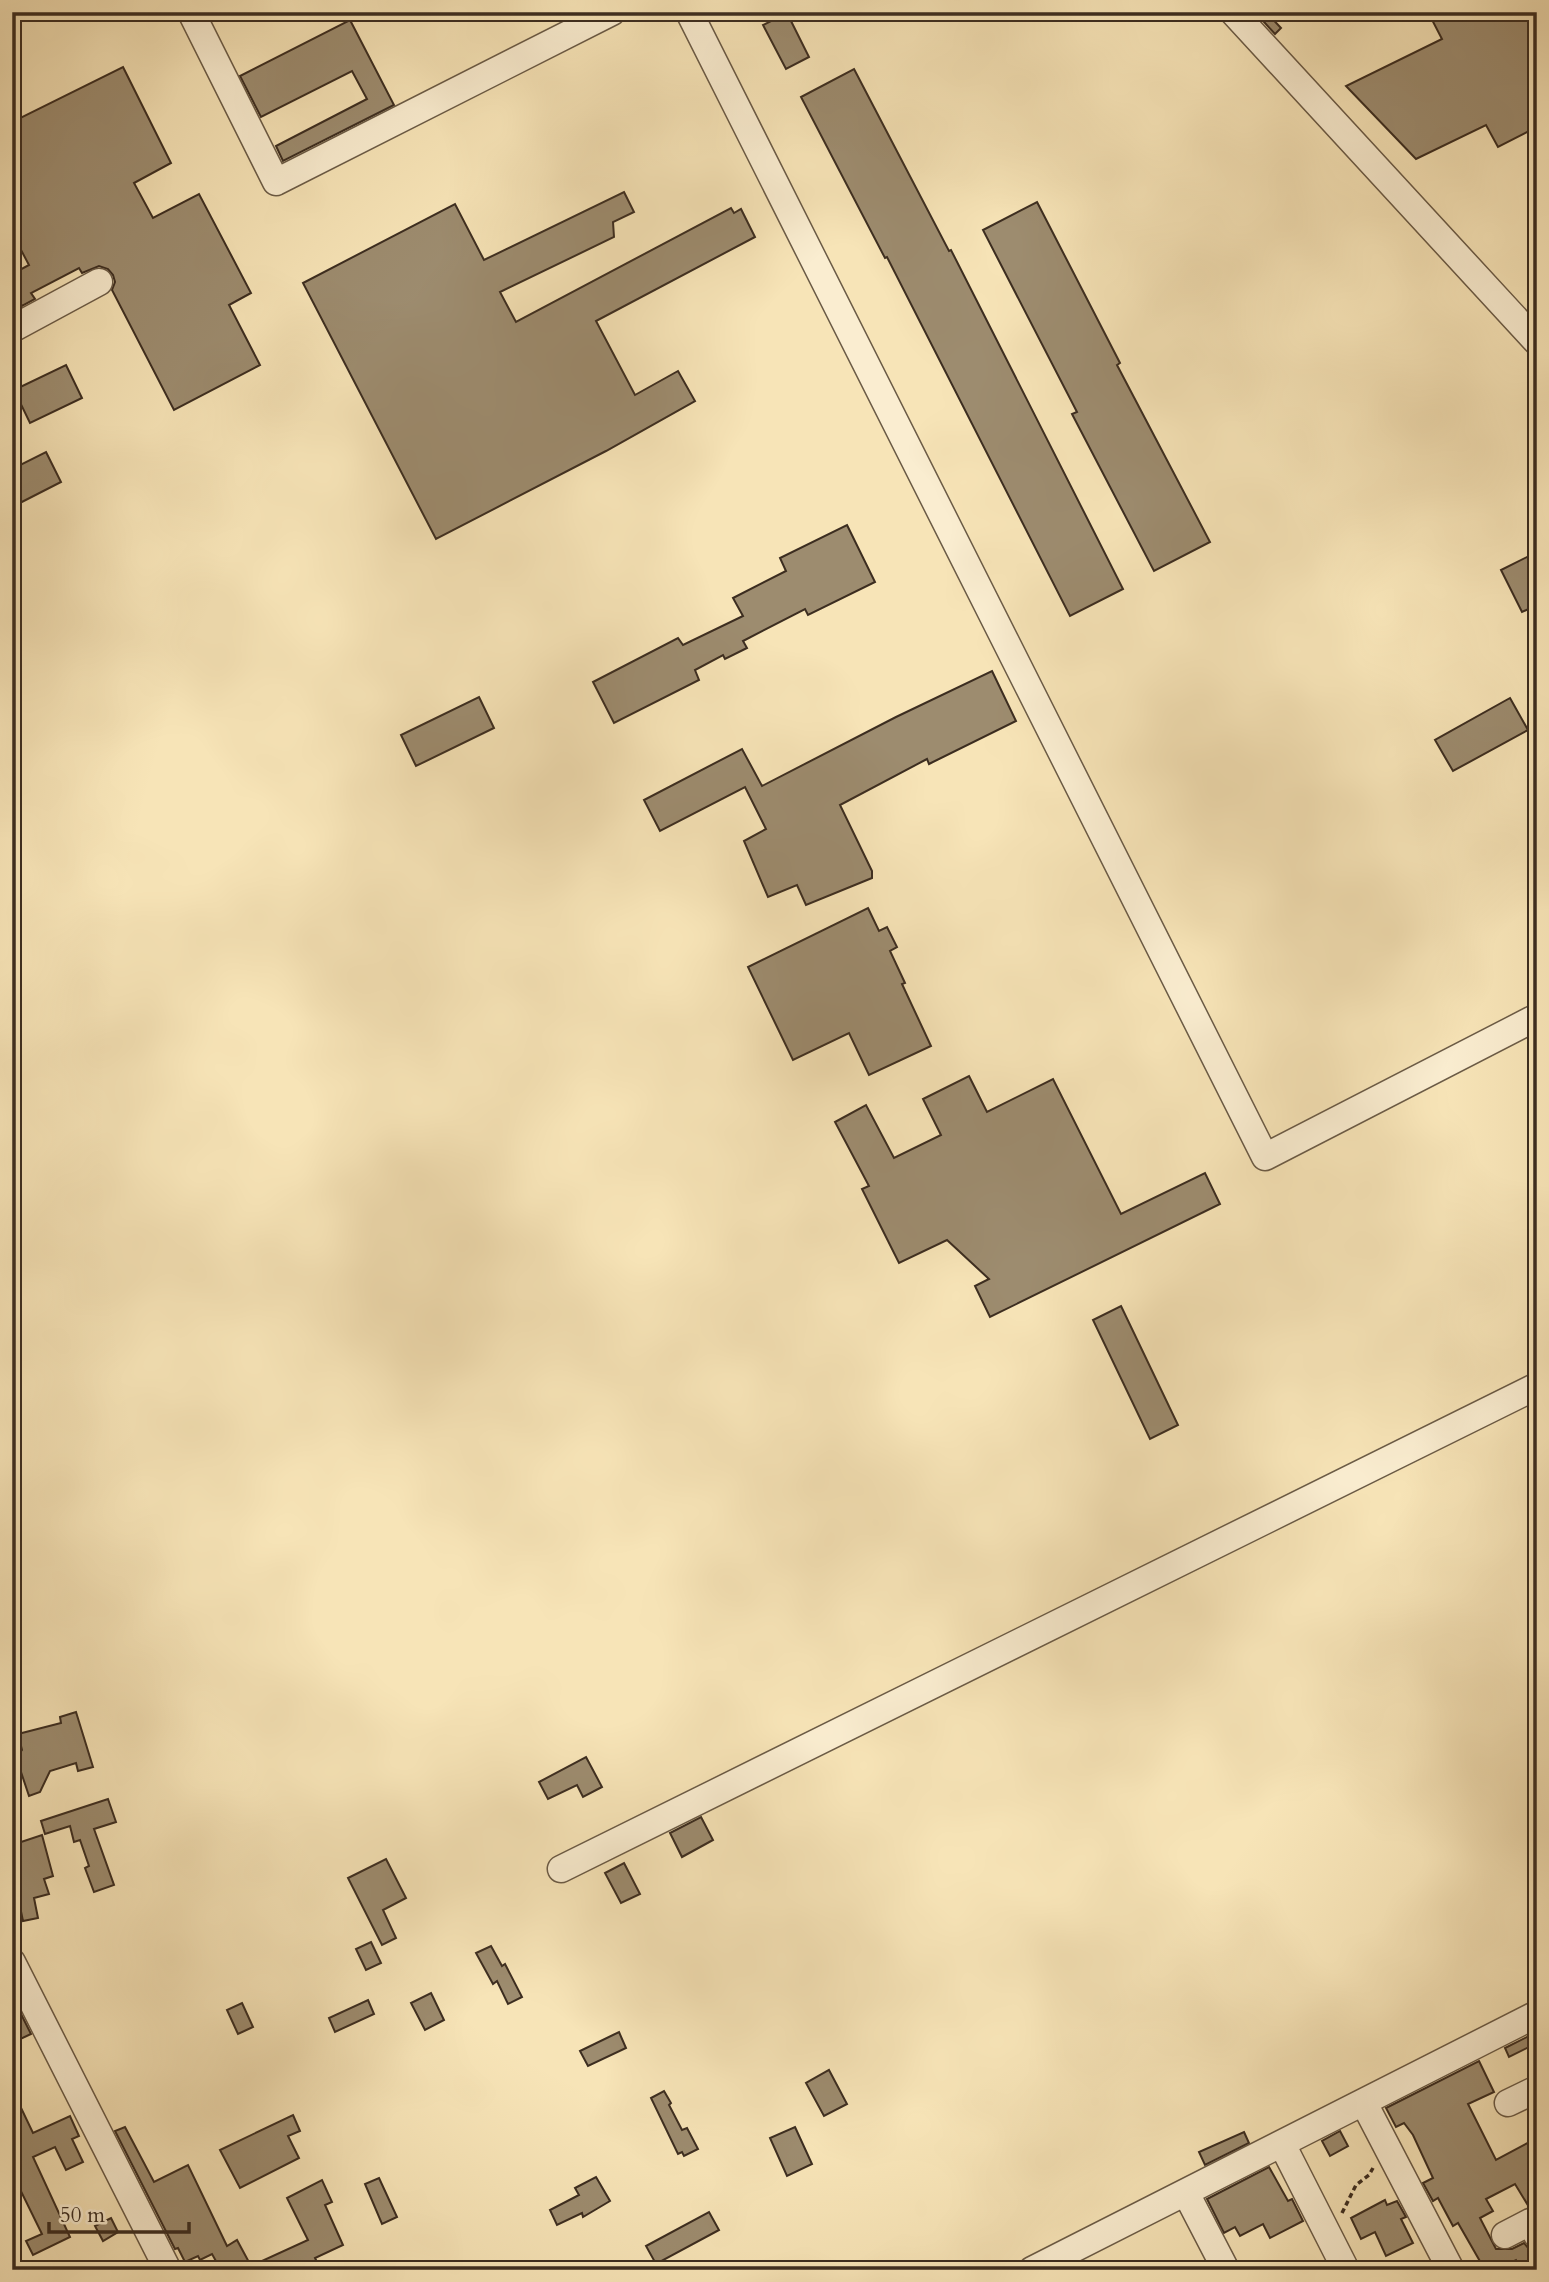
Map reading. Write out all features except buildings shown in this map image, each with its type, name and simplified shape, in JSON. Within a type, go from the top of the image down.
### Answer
[{"type":"street","points":[[191,12],[276,182],[612,12]]},
{"type":"street","points":[[689,12],[1265,1157],[1537,1017]]},
{"type":"street","points":[[1233,12],[1537,342]]},
{"type":"street","points":[[15,321],[99,282]]},
{"type":"street","points":[[561,1869],[1537,1386]]},
{"type":"street","points":[[12,1962],[169,2270]]},
{"type":"street","points":[[1032,2270],[1537,2014]]},
{"type":"street","points":[[1508,2103],[1537,2089]]},
{"type":"street","points":[[1364,2103],[1451,2270]]},
{"type":"street","points":[[1282,2144],[1346,2270]]},
{"type":"street","points":[[1186,2193],[1226,2270]]},
{"type":"street","points":[[1505,2235],[1535,2226]]},
{"type":"path","points":[[1330,2237],[1356,2185],[1369,2175],[1377,2161],[1384,2142]]}]
